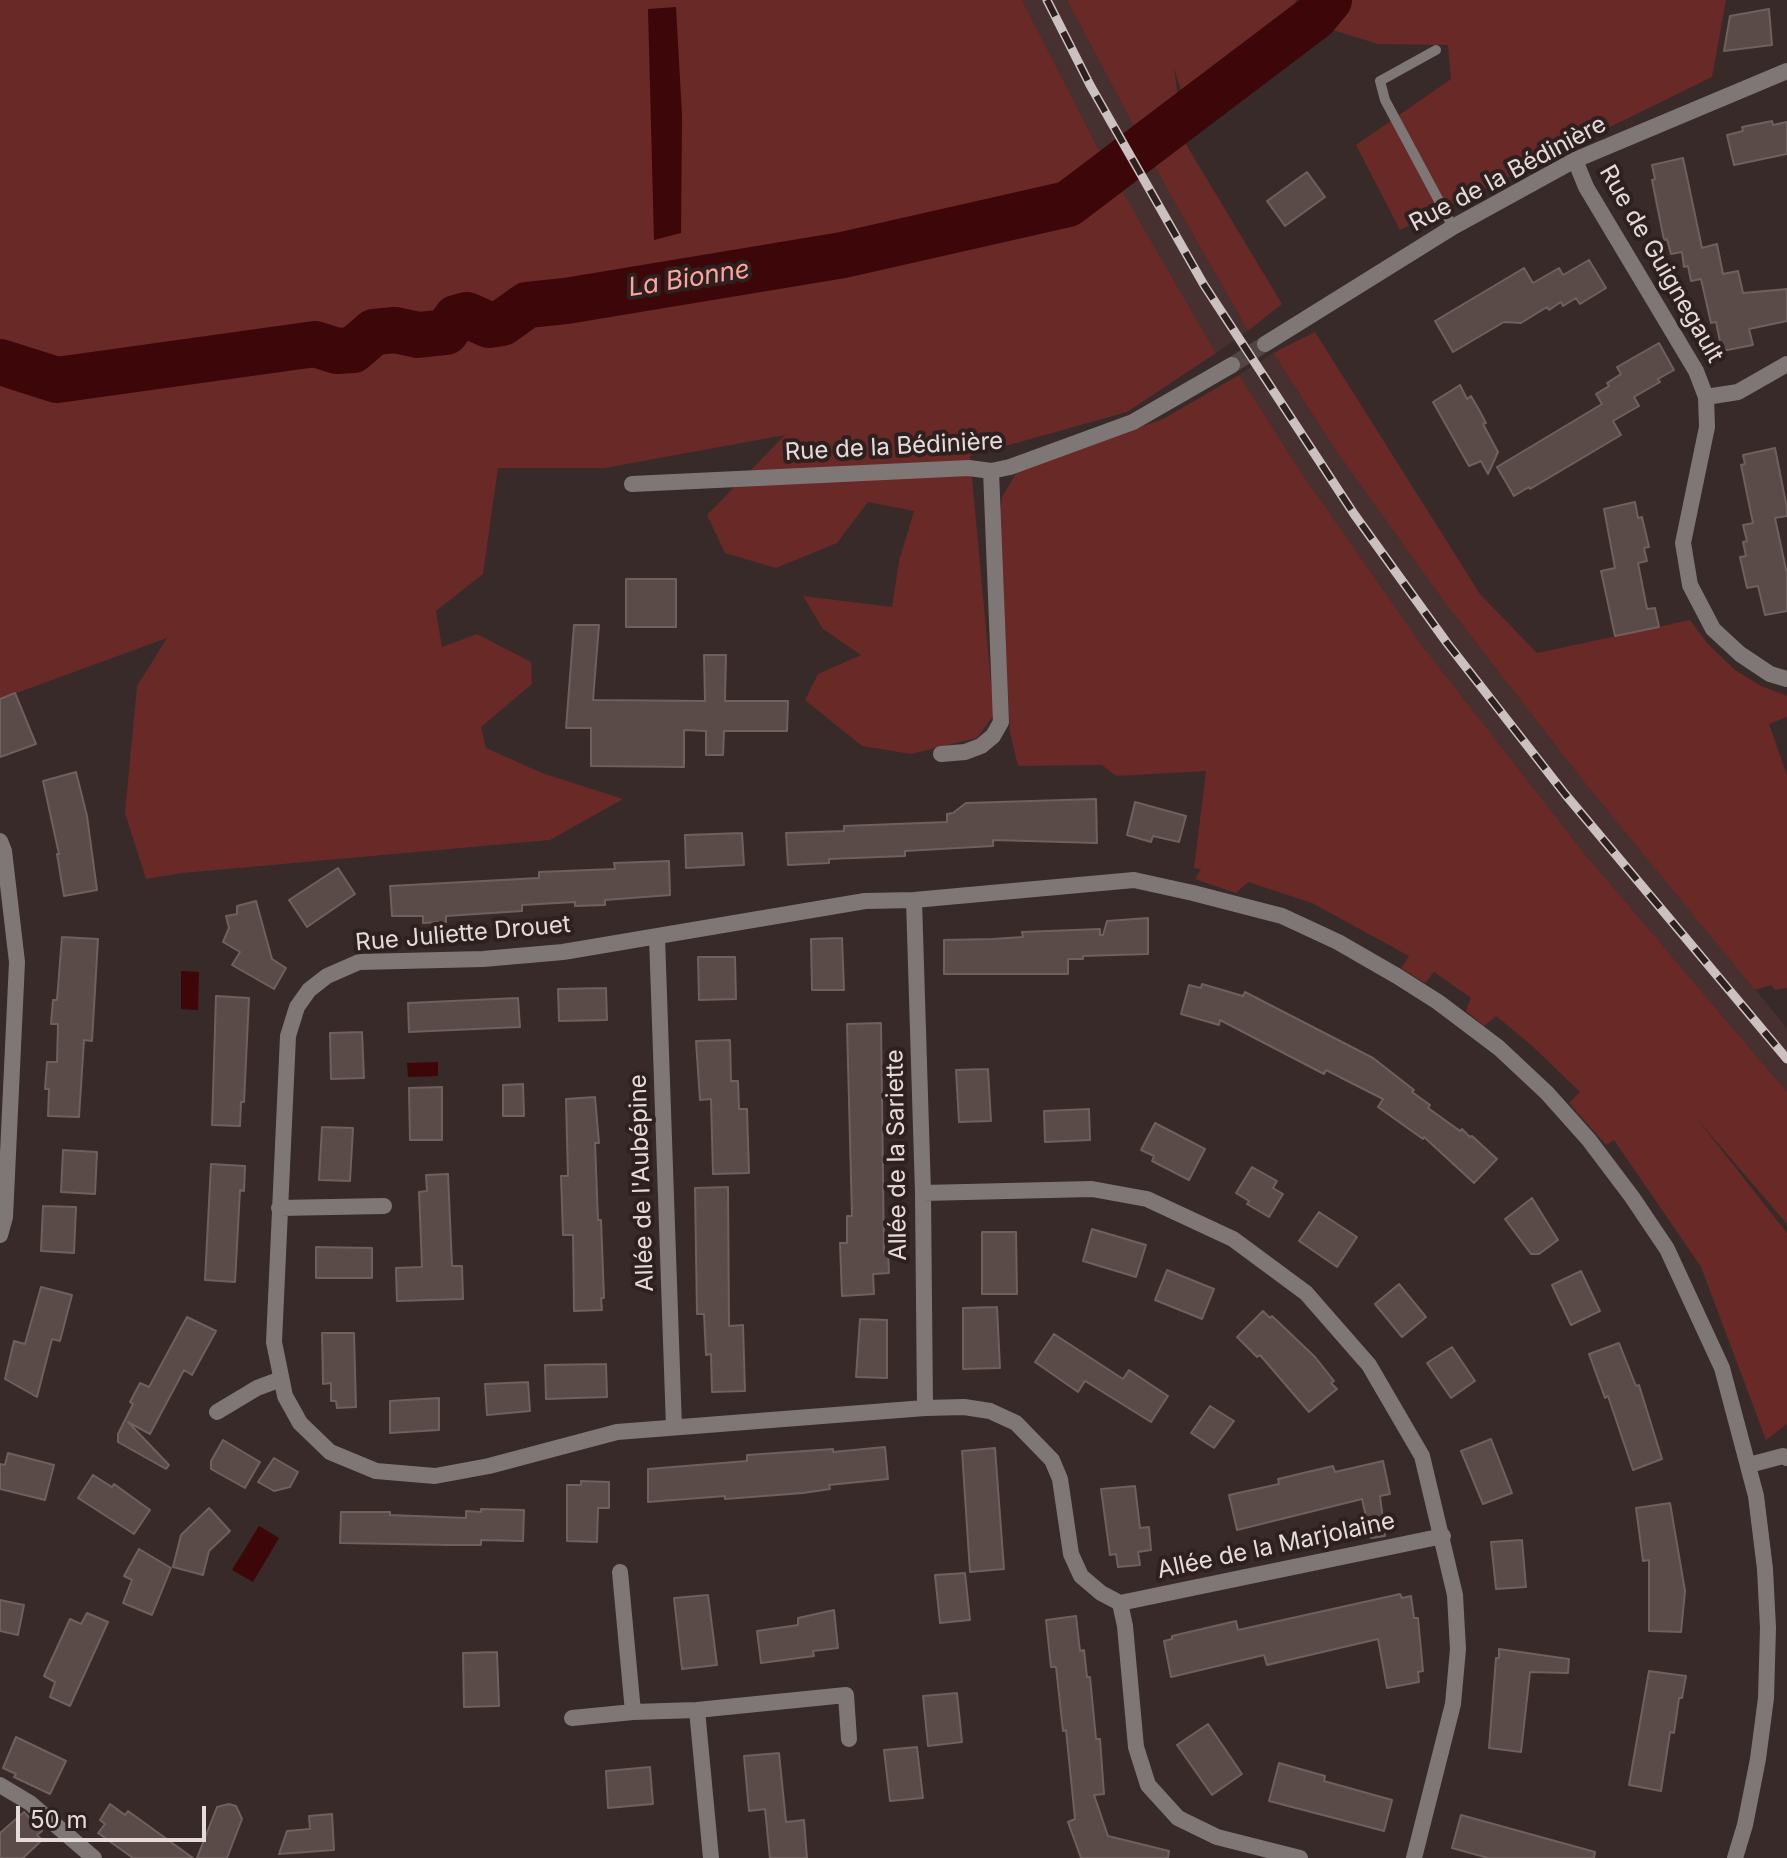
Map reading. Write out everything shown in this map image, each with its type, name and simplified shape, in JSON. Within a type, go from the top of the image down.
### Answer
[{"type":"street","name":"Rue de la Bédinière","points":[[1265,344],[1453,227],[1575,160],[1787,71]]},
{"type":"street","name":"Rue de Guignegault","points":[[1575,160],[1586,187],[1696,371],[1706,397],[1707,427],[1683,543],[1690,585],[1713,629],[1740,654],[1770,674],[1787,679]]},
{"type":"street","points":[[1706,397],[1738,392],[1787,364]]},
{"type":"street","name":"Rue de la Bédinière","points":[[632,484],[969,468],[991,471],[1010,467],[1133,422],[1232,365]]},
{"type":"street","points":[[941,754],[965,752],[981,746],[993,736],[1001,722],[991,471]]},
{"type":"street","points":[[0,841],[4,851],[17,962],[5,1217],[0,1235]]},
{"type":"street","name":"Rue Juliette Drouet","points":[[1120,1603],[1101,1593],[1081,1576],[1071,1554],[1060,1479],[1052,1460],[1016,1423],[990,1411],[964,1407],[925,1408],[617,1432],[489,1466],[435,1476],[376,1471],[330,1452],[300,1423],[285,1396],[274,1342],[288,1036],[291,1020],[309,990],[327,976],[359,962],[483,959],[563,952],[865,901],[914,900],[1134,880],[1282,916],[1338,942],[1438,1002],[1499,1048],[1547,1093],[1589,1140],[1667,1249],[1722,1368],[1756,1496],[1768,1628],[1766,1698],[1758,1759],[1735,1858]]},
{"type":"street","name":"Allée de la Sariette","points":[[914,900],[923,1193],[925,1408]]},
{"type":"street","name":"Allée de l'Aubépine","points":[[657,937],[674,1427]]},
{"type":"street","points":[[923,1193],[1092,1189],[1147,1199],[1233,1239],[1306,1293],[1369,1365],[1422,1456],[1455,1595],[1458,1649],[1453,1704],[1414,1858]]},
{"type":"street","points":[[279,1208],[384,1206]]},
{"type":"street","points":[[217,1412],[257,1388],[281,1379]]},
{"type":"street","points":[[1749,1465],[1783,1456],[1787,1458]]},
{"type":"street","name":"Allée de la Marjolaine","points":[[1120,1603],[1443,1536]]},
{"type":"street","points":[[620,1572],[633,1712]]},
{"type":"street","points":[[1120,1603],[1125,1626],[1136,1747],[1148,1785],[1178,1818],[1217,1837],[1300,1858]]},
{"type":"street","points":[[572,1718],[697,1710],[846,1695],[849,1739]]},
{"type":"street","points":[[697,1710],[711,1858]]},
{"type":"street","points":[[0,1785],[30,1803],[94,1858]]},
{"type":"lane","points":[[1436,50],[1380,81],[1385,100],[1453,227]]},
{"type":"shaded area","points":[[0,0],[1022,0],[1102,156],[1216,353],[1127,412],[970,456],[994,715],[977,738],[911,754],[862,746],[805,700],[818,674],[861,655],[823,629],[803,596],[892,607],[899,561],[914,511],[868,502],[837,543],[776,568],[725,553],[707,515],[785,435],[605,468],[498,468],[483,574],[436,611],[442,647],[477,634],[531,662],[532,684],[481,727],[486,748],[542,773],[623,799],[550,840],[183,873],[146,879],[125,813],[137,686],[167,638],[0,699]]},
{"type":"shaded area","points":[[1022,0],[1067,0],[1166,187],[1248,331],[1216,353],[1102,156]]},
{"type":"shaded area","points":[[1067,0],[1296,0],[1284,33],[1187,110],[1174,68],[1184,141],[1282,304],[1248,331],[1166,187]]},
{"type":"shaded area","points":[[1308,0],[1726,0],[1712,77],[1400,230],[1356,145],[1451,79],[1448,45],[1378,44],[1320,26]]},
{"type":"shaded area","points":[[676,7],[682,115],[681,233],[654,240],[648,9]]},
{"type":"shaded area","points":[[1315,332],[1480,594],[1537,653],[1690,620],[1707,643],[1735,670],[1761,686],[1787,696],[1787,717],[1769,724],[1787,775],[1787,988],[1775,990],[1771,985],[1755,990],[1584,782],[1443,600],[1339,455],[1273,353]]},
{"type":"shaded area","points":[[1273,353],[1339,455],[1443,600],[1584,782],[1787,1028],[1787,1092],[1584,853],[1421,644],[1301,472],[1239,375]]},
{"type":"shaded area","points":[[1239,375],[1301,472],[1421,644],[1584,853],[1787,1092],[1787,1224],[1697,1119],[1787,1233],[1787,1424],[1766,1440],[1701,1267],[1614,1140],[1606,1145],[1569,1103],[1580,1092],[1530,1044],[1496,1016],[1484,1026],[1466,1011],[1471,998],[1434,972],[1425,983],[1401,968],[1409,956],[1312,903],[1248,882],[1236,893],[1195,879],[1201,869],[1194,868],[1206,771],[1116,776],[1102,765],[1018,766],[1010,733],[999,522],[1002,497],[1017,472],[1163,419]]},
{"type":"shaded area","points":[[181,971],[199,972],[198,1010],[181,1009]]},
{"type":"shaded area","points":[[438,1062],[438,1076],[408,1077],[407,1063]]},
{"type":"shaded area","points":[[259,1526],[279,1538],[253,1582],[232,1570]]},
{"type":"building","points":[[1769,9],[1772,45],[1724,51],[1730,16]]},
{"type":"building","points":[[1772,121],[1773,125],[1787,122],[1787,154],[1734,165],[1727,135],[1743,131],[1742,127]]},
{"type":"building","points":[[1683,158],[1702,248],[1717,244],[1723,274],[1738,271],[1743,293],[1787,289],[1787,321],[1749,329],[1753,345],[1722,351],[1716,322],[1711,323],[1701,279],[1691,281],[1688,266],[1684,267],[1682,252],[1671,254],[1667,239],[1664,240],[1652,165]]},
{"type":"building","points":[[1307,172],[1325,197],[1285,226],[1267,201]]},
{"type":"building","points":[[1589,260],[1606,288],[1580,304],[1576,298],[1563,306],[1561,302],[1549,310],[1547,307],[1521,323],[1504,322],[1453,352],[1435,321],[1524,268],[1533,283],[1559,268],[1563,275]]},
{"type":"building","points":[[1659,343],[1674,370],[1634,397],[1639,406],[1613,421],[1621,435],[1514,496],[1497,467],[1602,404],[1596,394],[1621,374],[1617,367]]},
{"type":"building","points":[[1460,385],[1467,399],[1471,396],[1478,408],[1498,452],[1488,474],[1481,461],[1469,466],[1433,402]]},
{"type":"building","points":[[1775,448],[1787,508],[1787,516],[1775,518],[1787,574],[1787,611],[1765,615],[1758,586],[1747,588],[1740,557],[1746,556],[1743,542],[1747,541],[1743,525],[1753,523],[1741,465],[1745,464],[1743,455]]},
{"type":"building","points":[[1635,502],[1649,547],[1644,548],[1647,561],[1638,563],[1647,609],[1655,608],[1659,627],[1615,636],[1601,571],[1615,568],[1604,509]]},
{"type":"building","points":[[626,579],[676,579],[676,627],[626,627]]},
{"type":"building","points":[[574,625],[599,625],[593,700],[705,701],[704,655],[726,655],[725,701],[788,701],[787,731],[724,731],[723,755],[706,755],[706,731],[684,730],[684,767],[591,766],[591,728],[566,728]]},
{"type":"building","points":[[15,693],[36,744],[0,757],[0,699]]},
{"type":"building","points":[[76,772],[87,816],[97,890],[64,896],[59,854],[43,781]]},
{"type":"building","points":[[1096,799],[1097,843],[993,840],[993,846],[905,851],[905,856],[829,859],[829,863],[788,865],[786,833],[844,831],[844,826],[947,822],[947,814],[966,803]]},
{"type":"building","points":[[1135,802],[1186,816],[1179,842],[1153,836],[1151,842],[1127,835]]},
{"type":"building","points":[[742,833],[744,865],[686,868],[685,835]]},
{"type":"building","points":[[669,861],[670,895],[605,900],[605,905],[575,906],[575,902],[522,905],[522,911],[446,916],[446,922],[423,923],[423,916],[392,916],[390,886],[539,878],[539,872],[615,869],[614,863]]},
{"type":"building","points":[[338,868],[355,894],[307,927],[289,900]]},
{"type":"building","points":[[256,901],[272,959],[286,968],[274,989],[232,965],[240,952],[223,942],[229,928],[226,916],[237,914],[237,906]]},
{"type":"building","points":[[1148,918],[1148,954],[1068,959],[1068,974],[944,974],[944,940],[1023,937],[1022,932],[1100,929],[1100,935],[1103,935],[1107,921]]},
{"type":"building","points":[[62,937],[98,939],[92,1041],[84,1040],[79,1117],[48,1116],[49,1089],[45,1089],[47,1062],[57,1062],[58,1024],[51,1024],[53,1000],[57,1000]]},
{"type":"building","points":[[842,938],[844,990],[812,990],[811,939]]},
{"type":"building","points":[[698,957],[735,957],[736,999],[699,1000]]},
{"type":"building","points":[[1202,984],[1243,996],[1245,992],[1373,1058],[1414,1090],[1412,1092],[1430,1105],[1428,1108],[1472,1136],[1497,1159],[1474,1183],[1424,1137],[1378,1107],[1383,1099],[1326,1070],[1324,1074],[1220,1020],[1219,1025],[1181,1014],[1189,985],[1201,988]]},
{"type":"building","points":[[606,988],[607,1020],[559,1021],[558,989]]},
{"type":"building","points":[[216,996],[249,998],[240,1126],[212,1125]]},
{"type":"building","points":[[518,998],[520,1027],[409,1032],[408,1003]]},
{"type":"building","points":[[881,1023],[884,1253],[888,1252],[889,1273],[873,1274],[874,1294],[842,1296],[840,1243],[847,1243],[847,1216],[852,1216],[847,1024]]},
{"type":"building","points":[[362,1032],[364,1078],[331,1079],[330,1033]]},
{"type":"building","points":[[730,1040],[731,1081],[738,1081],[739,1109],[747,1109],[749,1173],[713,1174],[711,1099],[700,1100],[696,1041]]},
{"type":"building","points":[[988,1069],[991,1121],[959,1122],[956,1070]]},
{"type":"building","points":[[523,1084],[524,1116],[503,1116],[503,1085]]},
{"type":"building","points":[[442,1087],[442,1140],[410,1140],[409,1088]]},
{"type":"building","points":[[595,1097],[599,1143],[595,1143],[598,1220],[601,1220],[604,1298],[601,1298],[602,1310],[574,1311],[573,1235],[563,1235],[561,1176],[568,1176],[566,1099]]},
{"type":"building","points":[[1089,1109],[1090,1140],[1045,1142],[1044,1111]]},
{"type":"building","points":[[1155,1123],[1205,1149],[1189,1180],[1152,1161],[1154,1156],[1141,1150]]},
{"type":"building","points":[[322,1127],[353,1128],[350,1181],[319,1180]]},
{"type":"building","points":[[63,1150],[97,1152],[95,1194],[61,1192]]},
{"type":"building","points":[[211,1164],[245,1166],[244,1191],[240,1190],[235,1282],[205,1280]]},
{"type":"building","points":[[1252,1167],[1277,1181],[1273,1188],[1283,1194],[1269,1217],[1247,1204],[1249,1201],[1236,1193]]},
{"type":"building","points":[[448,1174],[452,1266],[462,1266],[463,1299],[397,1301],[396,1268],[422,1267],[419,1192],[427,1191],[426,1175]]},
{"type":"building","points":[[728,1187],[729,1326],[743,1325],[745,1391],[712,1392],[711,1354],[706,1355],[704,1314],[697,1314],[695,1188]]},
{"type":"building","points":[[1532,1198],[1558,1240],[1539,1254],[1531,1254],[1505,1219]]},
{"type":"building","points":[[43,1206],[76,1207],[74,1253],[41,1251]]},
{"type":"building","points":[[1319,1212],[1357,1237],[1337,1267],[1299,1241]]},
{"type":"building","points":[[1092,1229],[1146,1245],[1136,1277],[1083,1261]]},
{"type":"building","points":[[982,1232],[1016,1232],[1017,1294],[982,1294]]},
{"type":"building","points":[[316,1247],[372,1248],[372,1278],[316,1278]]},
{"type":"building","points":[[1167,1270],[1214,1289],[1202,1319],[1155,1300]]},
{"type":"building","points":[[1581,1271],[1600,1311],[1571,1325],[1552,1285]]},
{"type":"building","points":[[1399,1284],[1426,1317],[1402,1337],[1375,1304]]},
{"type":"building","points":[[41,1287],[72,1295],[60,1341],[52,1339],[37,1397],[5,1379],[14,1341],[25,1344]]},
{"type":"building","points":[[997,1307],[1000,1368],[963,1369],[963,1308]]},
{"type":"building","points":[[1263,1311],[1315,1357],[1334,1381],[1331,1383],[1337,1389],[1309,1412],[1260,1355],[1257,1357],[1237,1337]]},
{"type":"building","points":[[187,1317],[216,1331],[192,1375],[184,1370],[150,1434],[128,1422],[169,1465],[166,1469],[118,1442],[118,1434],[140,1383],[149,1387]]},
{"type":"building","points":[[860,1319],[887,1320],[887,1378],[856,1377]]},
{"type":"building","points":[[322,1333],[354,1333],[356,1407],[337,1408],[336,1401],[331,1401],[331,1383],[323,1384]]},
{"type":"building","points":[[1054,1334],[1123,1379],[1129,1370],[1168,1396],[1151,1422],[1085,1381],[1078,1392],[1035,1362]]},
{"type":"building","points":[[1619,1343],[1636,1386],[1639,1385],[1662,1459],[1633,1470],[1608,1396],[1605,1398],[1589,1354]]},
{"type":"building","points":[[1452,1347],[1475,1381],[1451,1398],[1427,1363]]},
{"type":"building","points":[[606,1364],[607,1397],[546,1399],[545,1365]]},
{"type":"building","points":[[528,1382],[530,1411],[487,1415],[485,1384]]},
{"type":"building","points":[[439,1398],[439,1430],[390,1433],[390,1401]]},
{"type":"building","points":[[1210,1406],[1234,1421],[1214,1448],[1191,1433]]},
{"type":"building","points":[[1491,1439],[1512,1493],[1483,1504],[1461,1451]]},
{"type":"building","points":[[223,1440],[260,1462],[245,1488],[211,1469],[211,1461]]},
{"type":"building","points":[[885,1447],[888,1479],[829,1485],[830,1489],[803,1493],[648,1502],[648,1469],[747,1461],[747,1455]]},
{"type":"building","points":[[995,1448],[1004,1569],[970,1572],[962,1451]]},
{"type":"building","points":[[8,1453],[54,1465],[45,1500],[0,1489],[0,1464],[5,1465]]},
{"type":"building","points":[[274,1458],[298,1472],[290,1487],[274,1491],[258,1482]]},
{"type":"building","points":[[1383,1461],[1390,1494],[1380,1496],[1385,1536],[1371,1538],[1362,1499],[1237,1530],[1229,1495],[1279,1484],[1278,1479],[1333,1466],[1335,1472]]},
{"type":"building","points":[[93,1475],[112,1487],[114,1484],[150,1510],[134,1534],[78,1498]]},
{"type":"building","points":[[581,1481],[609,1482],[609,1508],[598,1508],[597,1542],[567,1541],[567,1485],[581,1485]]},
{"type":"building","points":[[1135,1486],[1140,1528],[1149,1527],[1151,1550],[1138,1552],[1140,1565],[1118,1567],[1116,1554],[1110,1555],[1101,1489]]},
{"type":"building","points":[[1670,1503],[1685,1591],[1681,1632],[1649,1631],[1649,1560],[1643,1561],[1636,1508]]},
{"type":"building","points":[[209,1508],[230,1531],[209,1551],[203,1575],[173,1567],[181,1535]]},
{"type":"building","points":[[481,1509],[524,1510],[523,1541],[481,1540],[481,1545],[340,1543],[341,1512],[466,1518],[466,1511],[481,1512]]},
{"type":"building","points":[[1522,1540],[1526,1587],[1496,1589],[1491,1542]]},
{"type":"building","points":[[139,1549],[171,1568],[152,1615],[123,1603],[132,1580],[124,1576]]},
{"type":"building","points":[[965,1573],[970,1620],[940,1623],[935,1575]]},
{"type":"building","points":[[1400,1594],[1402,1598],[1411,1596],[1414,1618],[1418,1618],[1423,1671],[1418,1672],[1419,1682],[1387,1688],[1378,1639],[1267,1665],[1264,1655],[1171,1677],[1164,1641],[1172,1639],[1172,1636],[1236,1621],[1238,1630]]},
{"type":"building","points":[[708,1595],[717,1665],[682,1669],[674,1598]]},
{"type":"building","points":[[0,1600],[24,1605],[18,1635],[0,1631]]},
{"type":"building","points":[[834,1610],[838,1648],[813,1651],[814,1656],[761,1663],[757,1631],[798,1625],[798,1618]]},
{"type":"building","points":[[87,1613],[108,1622],[70,1706],[50,1697],[55,1682],[44,1676],[70,1619],[81,1624]]},
{"type":"building","points":[[1076,1616],[1080,1651],[1084,1650],[1087,1677],[1090,1677],[1096,1739],[1100,1739],[1104,1794],[1094,1795],[1108,1836],[1169,1851],[1168,1858],[1081,1858],[1068,1822],[1075,1819],[1066,1730],[1063,1731],[1056,1667],[1051,1667],[1046,1620]]},
{"type":"building","points":[[1499,1649],[1569,1659],[1568,1673],[1530,1672],[1521,1752],[1489,1748]]},
{"type":"building","points":[[497,1652],[499,1706],[464,1707],[463,1653]]},
{"type":"building","points":[[1649,1671],[1686,1676],[1674,1733],[1670,1732],[1661,1791],[1629,1785]]},
{"type":"building","points":[[957,1693],[962,1742],[928,1746],[923,1696]]},
{"type":"building","points":[[1208,1724],[1242,1774],[1212,1795],[1177,1745]]},
{"type":"building","points":[[16,1737],[66,1761],[50,1794],[14,1777],[16,1774],[3,1768]]},
{"type":"building","points":[[917,1747],[923,1798],[890,1801],[884,1750]]},
{"type":"building","points":[[779,1753],[786,1822],[804,1820],[807,1858],[770,1858],[765,1809],[749,1811],[744,1756]]},
{"type":"building","points":[[1279,1763],[1325,1776],[1324,1781],[1392,1800],[1384,1831],[1269,1801]]},
{"type":"building","points":[[650,1767],[653,1804],[608,1808],[606,1771]]},
{"type":"building","points":[[110,1804],[125,1815],[128,1811],[193,1858],[133,1858],[98,1833],[105,1824],[100,1820]]},
{"type":"building","points":[[236,1806],[242,1819],[227,1858],[197,1858],[217,1807]]},
{"type":"building","points":[[24,1812],[42,1831],[37,1835],[42,1840],[23,1858],[0,1858],[0,1833]]},
{"type":"building","points":[[332,1814],[334,1850],[279,1854],[287,1831],[310,1829],[309,1816]]},
{"type":"building","points":[[1461,1815],[1595,1852],[1594,1858],[1488,1858],[1452,1848]]},
{"type":"waterway","name":"La Bionne","points":[[0,362],[57,380],[315,344],[337,351],[353,350],[374,332],[395,330],[418,335],[446,332],[456,318],[467,315],[489,325],[502,323],[527,305],[843,255],[1068,204],[1315,17],[1329,0]]},
{"type":"tunnel","points":[[1232,365],[1265,344]]},
{"type":"railway","points":[[1047,0],[1090,85],[1204,285],[1354,514],[1447,643],[1565,794],[1787,1059]]}]
